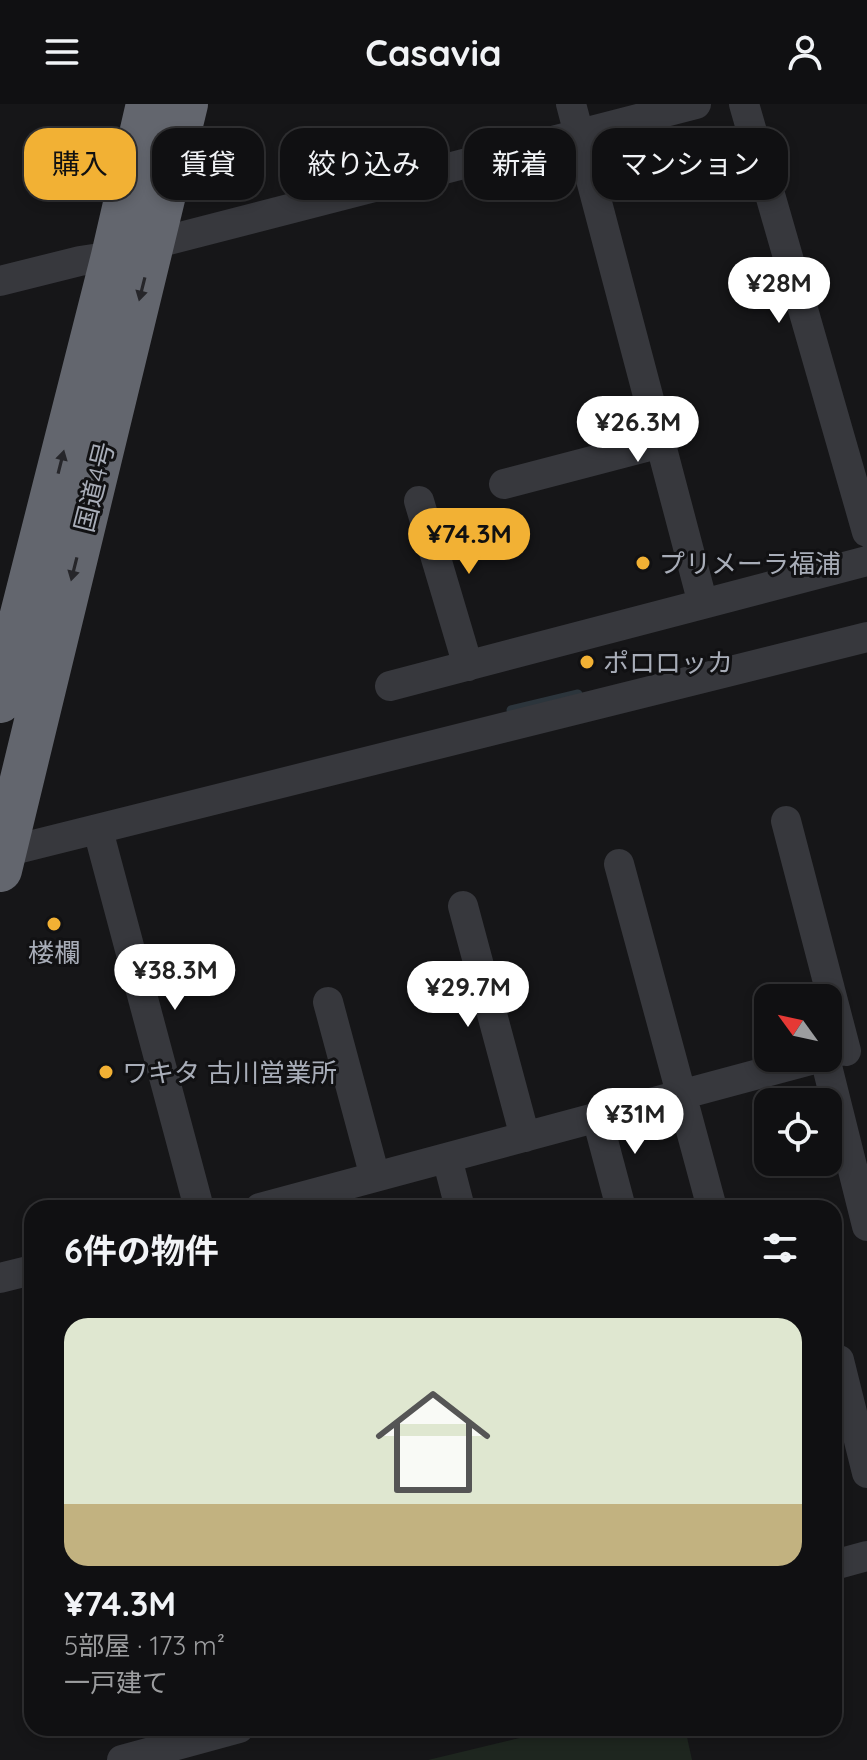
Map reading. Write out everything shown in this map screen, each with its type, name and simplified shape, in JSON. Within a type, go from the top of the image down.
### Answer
[{"type":"highway","name":"国道4号","points":[[2,861],[133,250],[148,104]]},
{"type":"highway","name":"国道4号","points":[[0,701],[133,250],[186,104]]},
{"type":"street","points":[[571,104],[703,604]]},
{"type":"street","points":[[0,281],[133,250],[696,104]]},
{"type":"street","points":[[744,104],[867,532]]},
{"type":"street","points":[[504,484],[661,443]]},
{"type":"street","points":[[419,501],[468,666]]},
{"type":"street","points":[[390,686],[867,561]]},
{"type":"street","points":[[2,861],[98,830],[867,637]]},
{"type":"street","points":[[786,821],[822,984]]},
{"type":"street","points":[[98,830],[197,1200]]},
{"type":"street","points":[[619,864],[710,1200]]},
{"type":"street","points":[[463,906],[525,1137]]},
{"type":"street","points":[[328,1002],[375,1177]]},
{"type":"street","points":[[290,1200],[767,1072]]},
{"type":"street","points":[[840,1072],[867,1226]]},
{"type":"street","points":[[597,1118],[619,1200]]},
{"type":"street","points":[[447,1158],[458,1200]]},
{"type":"street","points":[[0,1278],[24,1272]]},
{"type":"street","points":[[842,1372],[867,1473]]},
{"type":"street","points":[[842,1563],[867,1556]]},
{"type":"street","points":[[122,1760],[210,1736]]},
{"type":"shaded area","points":[[528,1736],[687,1736],[692,1760],[428,1760]]},
{"type":"waterway","points":[[511,710],[578,694]]},
{"type":"place","name":"プリメーラ福浦","points":[[643,563]]},
{"type":"place","name":"ポロロッカ","points":[[587,662]]},
{"type":"place","name":"楼欄","points":[[54,924]]},
{"type":"place","name":"ワキタ 古川営業所","points":[[106,1072]]}]
